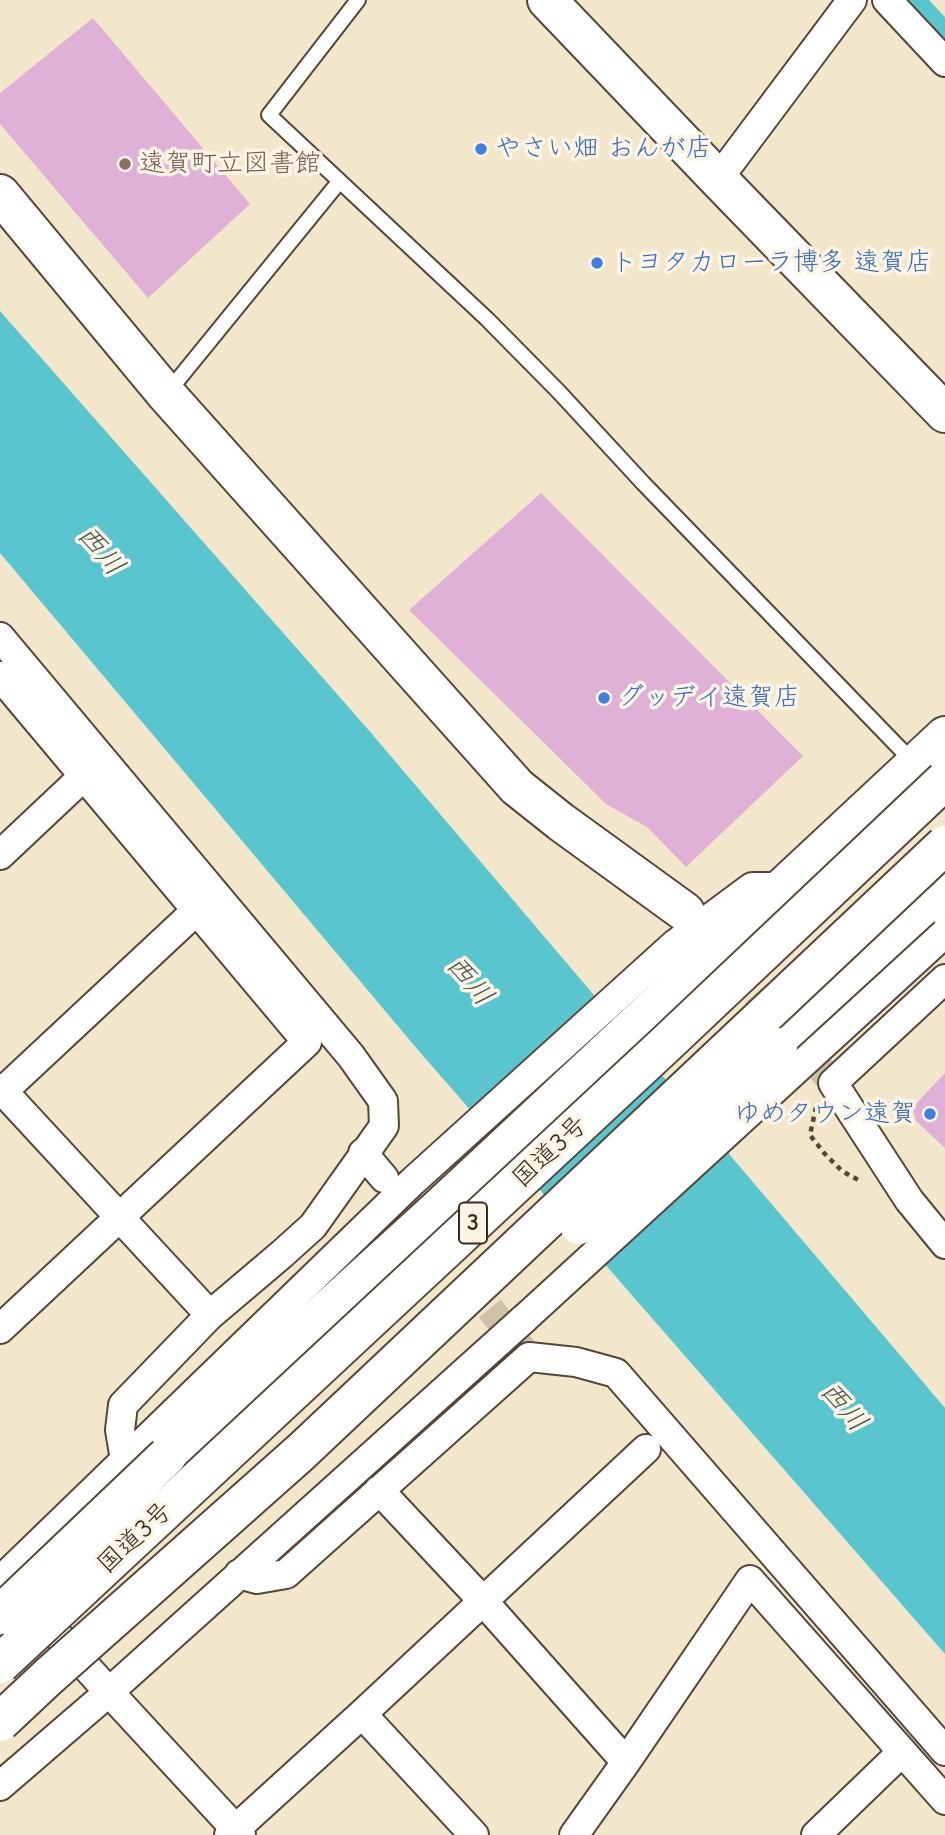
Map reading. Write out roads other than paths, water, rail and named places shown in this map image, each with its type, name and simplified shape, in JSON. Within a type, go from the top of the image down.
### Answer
[{"type":"main road","points":[[547,0],[945,413]]},
{"type":"main road","points":[[0,194],[166,394],[517,787],[561,822],[686,941]]},
{"type":"main road","points":[[0,1589],[167,1456],[425,1195],[686,941],[784,887],[930,772],[945,736]]},
{"type":"main road","name":"国道3号","points":[[0,1664],[637,1071],[930,772]]},
{"type":"main road","name":"国道3号","points":[[0,1722],[301,1452],[945,845]]},
{"type":"main road","name":"3","points":[[301,1452],[462,1329],[778,1047],[945,893]]},
{"type":"street","points":[[718,180],[852,0]]},
{"type":"street","points":[[887,0],[945,62]]},
{"type":"street","points":[[0,637],[343,1046],[383,1101],[384,1126],[313,1226],[210,1315],[123,1405],[120,1430],[125,1460]]},
{"type":"street","points":[[0,676],[307,1042],[0,1329]]},
{"type":"street","points":[[0,855],[85,775]]},
{"type":"street","points":[[197,910],[1,1091],[210,1315]]},
{"type":"street","points":[[0,1786],[524,1318],[945,933]]},
{"type":"street","points":[[945,979],[833,1083],[909,1200],[945,1244]]},
{"type":"street","points":[[363,1153],[383,1178]]},
{"type":"street","points":[[0,1589],[125,1460],[425,1195]]},
{"type":"street","points":[[239,1574],[257,1579],[286,1574],[529,1357],[576,1362],[616,1373],[945,1751]]},
{"type":"street","points":[[0,1589],[18,1591],[235,1833],[646,1449]]},
{"type":"street","points":[[379,1490],[483,1601],[626,1762]]},
{"type":"street","points":[[574,1835],[750,1580],[945,1800]]},
{"type":"street","points":[[362,1714],[474,1835]]},
{"type":"street","points":[[816,1835],[902,1752]]},
{"type":"lane","points":[[358,0],[269,115],[505,337],[643,483],[930,772]]},
{"type":"lane","points":[[166,394],[339,182]]},
{"type":"water","points":[[905,0],[929,0],[945,17],[945,43]]},
{"type":"water","name":"西川","points":[[0,311],[366,727],[945,1408],[945,1654],[418,1050],[0,553]]},
{"type":"tunnel","points":[[728,962],[833,1083]]},
{"type":"tunnel","points":[[384,1178],[529,1357]]},
{"type":"place","name":"やさい畑 おんが店","points":[[481,149]]},
{"type":"place","name":"遠賀町立図書館","points":[[125,164]]},
{"type":"place","name":"トヨタカローラ博多 遠賀店","points":[[597,263]]},
{"type":"place","name":"グッデイ遠賀店","points":[[604,698]]},
{"type":"place","name":"ゆめタウン遠賀","points":[[930,1114]]}]
